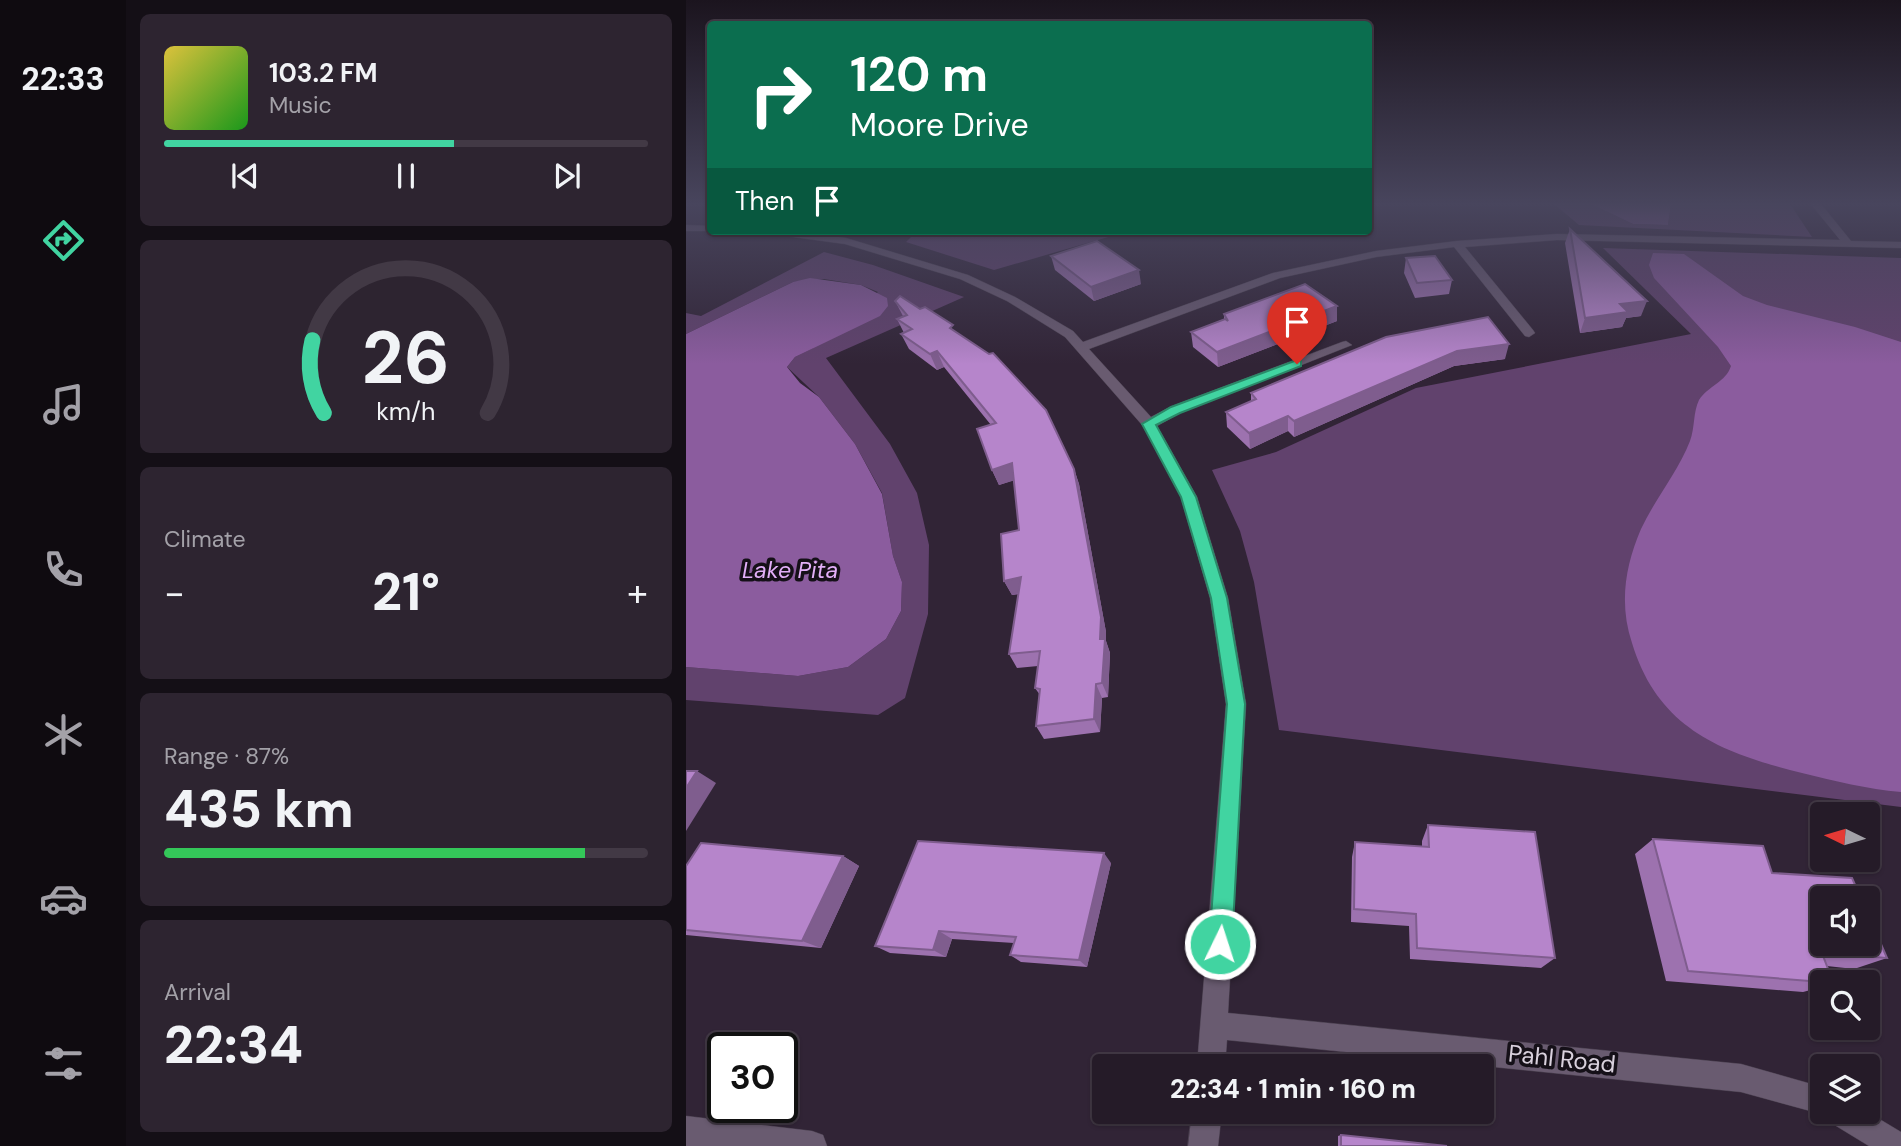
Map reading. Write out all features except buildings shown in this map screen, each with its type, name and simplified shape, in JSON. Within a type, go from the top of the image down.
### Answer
[{"type":"street","points":[[900,257],[964,277],[1011,299],[1069,334],[1149,424],[1189,497],[1219,598],[1236,704],[1212,1054]]},
{"type":"street","points":[[1082,347],[1277,275],[1360,257]]},
{"type":"street","points":[[1468,257],[1529,333]]},
{"type":"street","points":[[1149,424],[1175,410],[1346,345]]},
{"type":"street","name":"Pahl Road","points":[[1215,1025],[1741,1078],[1810,1098]]},
{"type":"street","points":[[1203,1146],[1206,1124]]},
{"type":"street","points":[[1860,1124],[1897,1146]]},
{"type":"street","points":[[686,1131],[812,1146]]},
{"type":"shaded area","points":[[813,257],[845,257],[964,297],[826,358],[890,444],[917,493],[929,545],[928,614],[905,698],[878,715],[686,700],[686,667],[798,676],[848,667],[886,639],[901,611],[902,582],[893,556],[882,493],[855,444],[819,397],[787,367],[795,357],[813,348],[878,292],[861,285],[824,279],[793,282],[686,334],[686,313],[701,316]]},
{"type":"shaded area","points":[[955,257],[1037,257],[994,270]]},
{"type":"shaded area","points":[[1613,257],[1901,258],[1901,807],[1880,804],[1880,802],[1861,802],[1279,730],[1254,582],[1240,531],[1212,470],[1276,452],[1416,388],[1691,334]]},
{"type":"water","points":[[1652,257],[1689,257],[1743,296],[1901,342],[1901,792],[1863,787],[1802,773],[1720,746],[1676,717],[1658,697],[1643,672],[1632,643],[1626,614],[1626,585],[1631,557],[1641,529],[1690,441],[1699,400],[1725,376],[1731,366],[1718,347],[1654,278],[1649,265]]},
{"type":"water","name":"Lake Pita","points":[[810,278],[861,285],[887,298],[888,306],[880,316],[795,357],[787,367],[800,383],[819,397],[855,444],[882,494],[893,556],[902,582],[901,611],[886,639],[848,667],[798,676],[686,667],[686,334],[793,282]]},
{"type":"route","points":[[1220,944],[1236,704],[1219,598],[1189,497],[1149,424],[1175,410],[1297,364]]}]
